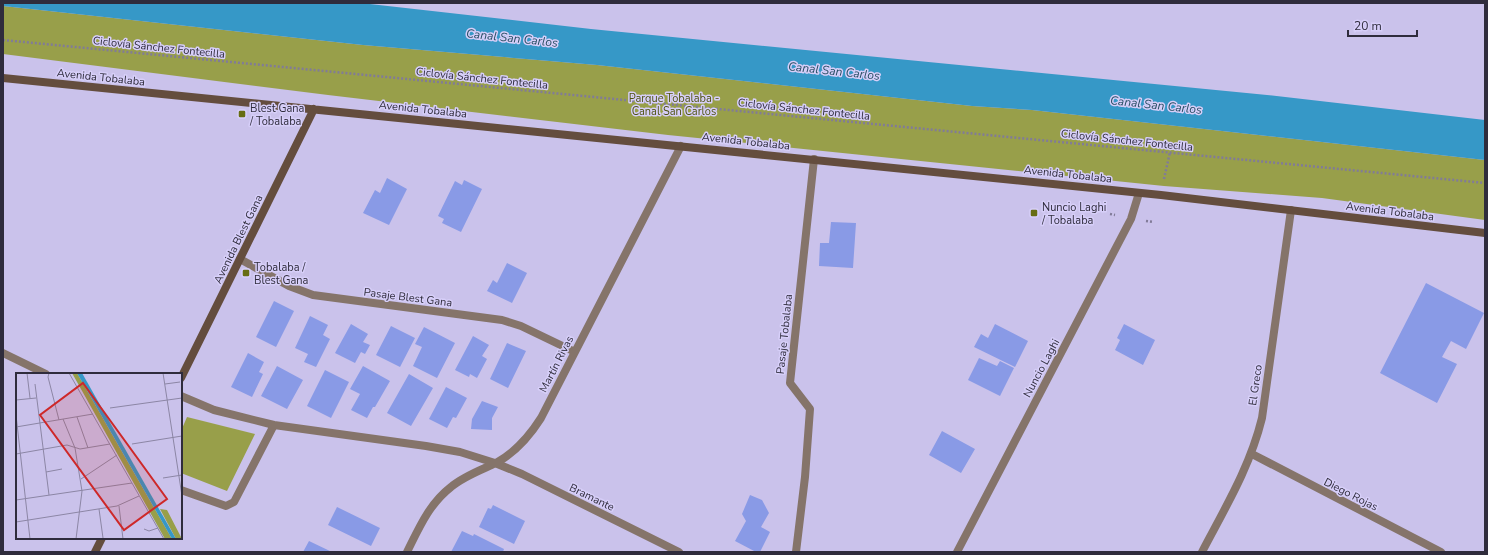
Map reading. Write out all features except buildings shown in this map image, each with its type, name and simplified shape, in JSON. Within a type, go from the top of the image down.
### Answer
[{"type":"main road","name":"Avenida Tobalaba","points":[[3,78],[1161,195],[1485,234]]},
{"type":"main road","name":"Avenida Blest Gana","points":[[182,376],[314,109]]},
{"type":"main road","points":[[95,552],[102,539]]},
{"type":"street","name":"Martín Rivas","points":[[407,552],[422,522],[440,497],[451,486],[469,475],[508,456],[520,447],[532,433],[680,146]]},
{"type":"street","name":"Pasaje Tobalaba","points":[[796,552],[805,478],[810,409],[790,383],[814,159]]},
{"type":"street","name":"Nuncio Laghi","points":[[957,552],[1131,219],[1139,193]]},
{"type":"street","name":"El Greco","points":[[1202,552],[1240,481],[1252,454],[1262,418],[1291,210]]},
{"type":"street","name":"Pasaje Blest Gana","points":[[240,259],[289,286],[312,295],[502,320],[521,326],[575,352]]},
{"type":"street","points":[[3,353],[44,373]]},
{"type":"street","points":[[182,396],[214,410],[274,425],[426,446],[460,452],[495,463]]},
{"type":"street","points":[[182,490],[226,506],[234,502],[274,425]]},
{"type":"street","name":"Diego Rojas","points":[[1252,454],[1441,552]]},
{"type":"street","name":"Bramante","points":[[495,463],[522,474],[679,552]]},
{"type":"path","name":"Ciclovía Sánchez Fontecilla","points":[[3,40],[1485,182]]},
{"type":"path","points":[[1161,195],[1170,152]]},
{"type":"green space","name":"Parque Tobalaba - Canal San Carlos","points":[[3,6],[363,45],[597,65],[972,106],[1032,110],[1485,160],[1485,220],[1322,198],[1164,186],[668,135],[328,95],[3,54]]},
{"type":"green space","points":[[187,417],[255,434],[227,491],[182,473],[182,429]]},
{"type":"water","name":"Canal San Carlos","points":[[3,3],[361,3],[591,29],[1267,95],[1485,120],[1485,160],[1032,110],[972,106],[597,65],[363,45],[3,6]]},
{"type":"place","name":"Blest Gana / Tobalaba","points":[[242,114]]},
{"type":"place","name":"Nuncio Laghi / Tobalaba","points":[[1034,213]]},
{"type":"place","name":"Tobalaba / Blest Gana","points":[[246,273]]}]
